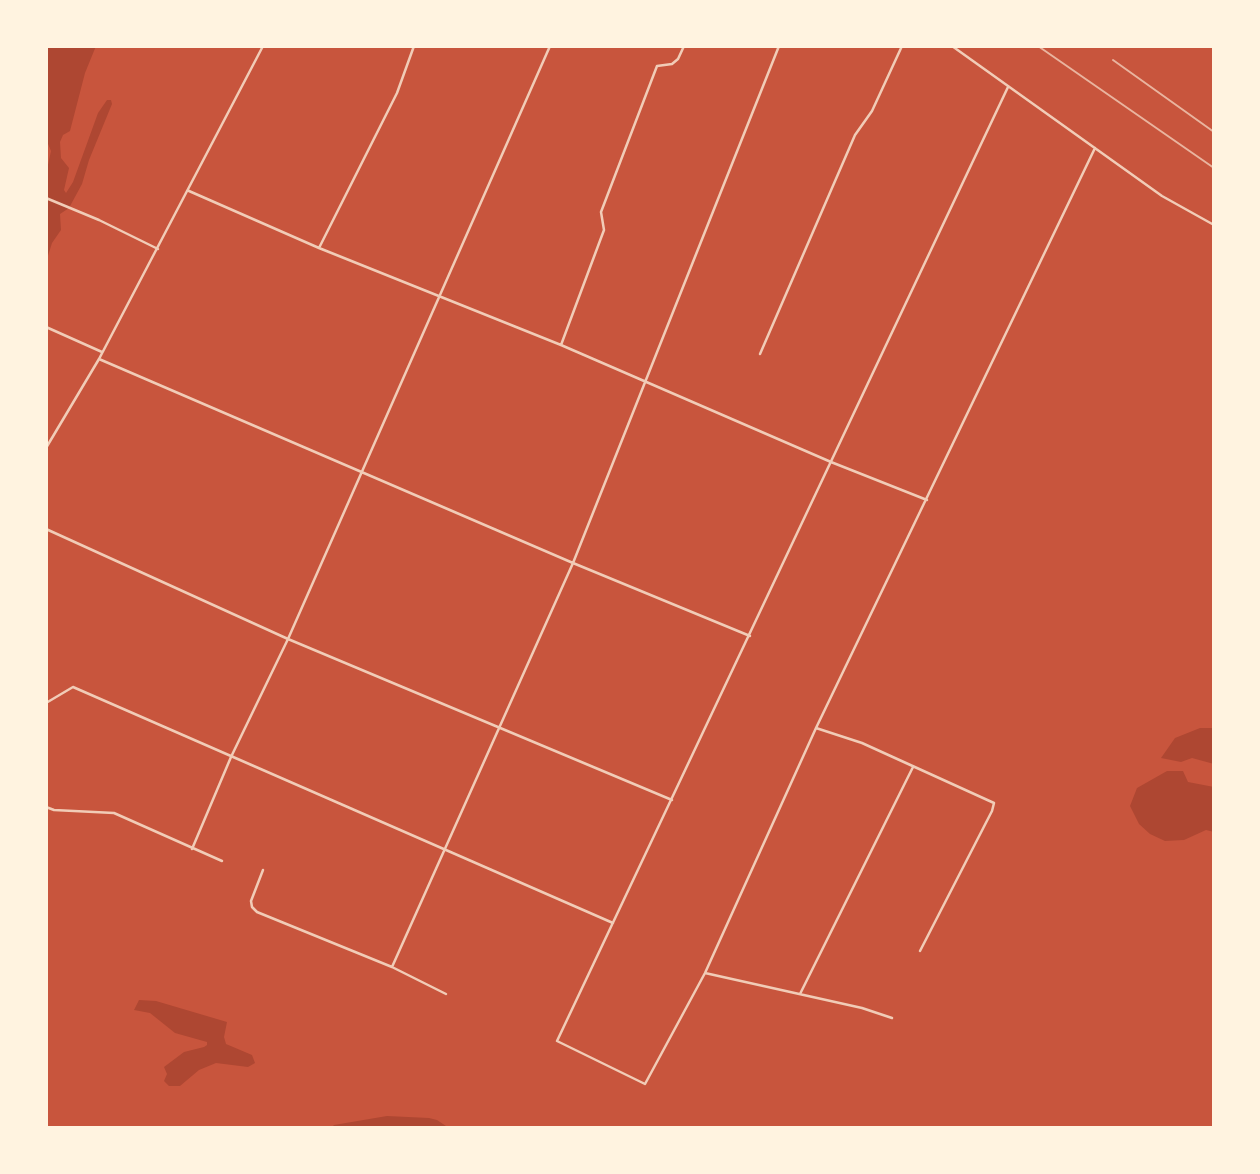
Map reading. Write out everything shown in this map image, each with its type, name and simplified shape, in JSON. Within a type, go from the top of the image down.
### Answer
[{"type":"street","points":[[46,448],[99,359],[263,46]]},
{"type":"street","points":[[319,248],[397,93],[414,46]]},
{"type":"street","points":[[192,849],[231,757],[288,639],[550,46]]},
{"type":"street","points":[[561,345],[604,230],[601,212],[657,66],[672,64],[678,59],[684,46]]},
{"type":"street","points":[[392,967],[573,563],[779,46]]},
{"type":"street","points":[[760,354],[855,135],[872,111],[902,46]]},
{"type":"street","points":[[952,46],[1162,196],[1214,225]]},
{"type":"street","points":[[1008,87],[830,462],[750,636],[612,923],[558,1041],[645,1084],[705,972],[816,728],[1094,148]]},
{"type":"street","points":[[188,191],[319,248],[561,345],[830,462],[926,500]]},
{"type":"street","points":[[46,198],[158,248]]},
{"type":"street","points":[[46,327],[102,352]]},
{"type":"street","points":[[99,359],[573,563],[750,636]]},
{"type":"street","points":[[46,529],[288,639],[672,800]]},
{"type":"street","points":[[46,703],[73,688],[444,848],[612,923]]},
{"type":"street","points":[[816,728],[862,743],[994,803],[992,812],[920,951]]},
{"type":"street","points":[[800,994],[914,767]]},
{"type":"street","points":[[46,806],[54,810],[114,813],[222,861]]},
{"type":"street","points":[[264,870],[251,901],[252,907],[257,912],[392,967],[446,994]]},
{"type":"street","points":[[705,972],[862,1008],[892,1018]]},
{"type":"shaded area","points":[[46,46],[96,46],[85,73],[70,131],[63,135],[60,142],[61,158],[69,168],[64,190],[66,193],[73,182],[98,113],[107,100],[111,100],[112,104],[89,160],[82,184],[69,208],[60,214],[61,230],[52,243],[46,262],[46,174],[51,151],[46,139]]},
{"type":"shaded area","points":[[1200,728],[1214,728],[1214,764],[1192,758],[1181,762],[1161,758],[1175,738]]},
{"type":"shaded area","points":[[1167,771],[1183,771],[1188,782],[1214,787],[1214,832],[1206,830],[1184,840],[1165,841],[1150,834],[1139,824],[1130,806],[1137,788]]},
{"type":"shaded area","points":[[139,1000],[156,1001],[227,1022],[224,1037],[226,1044],[252,1055],[255,1063],[248,1067],[216,1063],[199,1070],[180,1086],[169,1086],[164,1081],[167,1074],[164,1067],[184,1052],[204,1047],[207,1045],[207,1042],[175,1033],[150,1013],[134,1010]]},
{"type":"shaded area","points":[[387,1116],[429,1118],[437,1120],[449,1128],[331,1128],[334,1125]]},
{"type":"railway","points":[[1038,46],[1214,168]]},
{"type":"railway","points":[[1113,60],[1214,132]]}]
